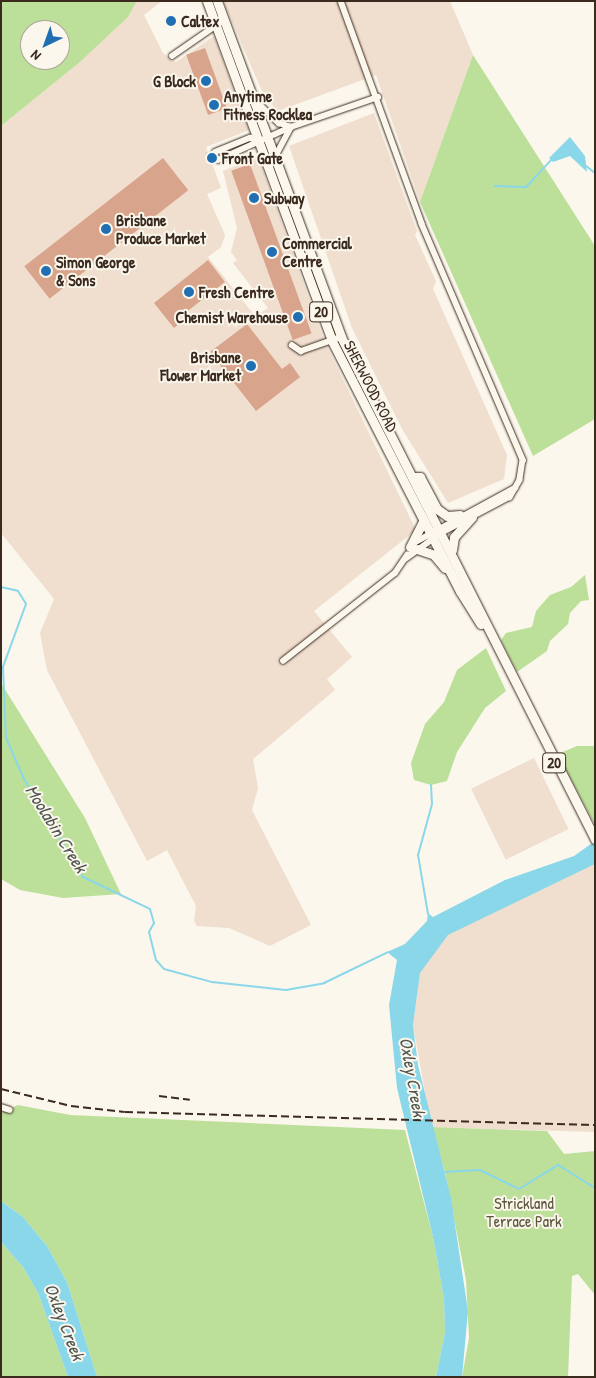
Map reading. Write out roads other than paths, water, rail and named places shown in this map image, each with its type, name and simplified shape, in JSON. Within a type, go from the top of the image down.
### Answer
[{"type":"main road","name":"SHERWOOD ROAD","points":[[207,1],[216,28],[263,139],[274,158],[341,337],[452,552],[493,642],[593,835]]},
{"type":"main road","name":"SHERWOOD ROAD","points":[[217,1],[252,98],[263,139],[332,341],[451,573],[487,629]]},
{"type":"main road","points":[[413,477],[420,477],[443,514],[460,515]]},
{"type":"main road","points":[[452,552],[454,537],[472,517]]},
{"type":"main road","points":[[424,520],[414,548],[434,555],[451,573]]},
{"type":"street","points":[[341,1],[378,97],[422,224],[519,449],[523,468],[510,497],[472,517],[440,530]]},
{"type":"street","points":[[172,56],[216,28],[224,20]]},
{"type":"street","points":[[218,160],[254,147],[263,139],[291,127],[378,97]]},
{"type":"street","points":[[252,98],[279,123],[291,127]]},
{"type":"street","points":[[274,158],[291,127]]},
{"type":"street","points":[[215,152],[250,138],[263,139]]},
{"type":"street","points":[[292,345],[301,351],[341,337]]},
{"type":"street","points":[[283,661],[381,584],[406,559],[414,548],[460,515],[515,488]]},
{"type":"street","points":[[1,1107],[10,1110]]},
{"type":"water","points":[[570,137],[585,156],[587,172],[570,156],[553,162],[549,158]]},
{"type":"water","points":[[595,841],[595,864],[448,935],[420,973],[413,1025],[418,1065],[451,1198],[468,1311],[462,1377],[436,1377],[445,1332],[444,1299],[433,1237],[397,1088],[389,1005],[397,960],[387,952],[405,944],[427,921],[428,913],[433,917],[505,880],[574,856]]},
{"type":"water","name":"Oxley Creek","points":[[1,1201],[23,1217],[47,1246],[67,1282],[97,1377],[68,1377],[38,1293],[23,1267],[1,1242]]},
{"type":"waterway","points":[[495,186],[526,187],[551,160]]},
{"type":"waterway","points":[[586,166],[595,173]]},
{"type":"waterway","name":"Moolabin Creek","points":[[1,587],[18,591],[26,604],[3,667],[6,738],[24,779],[83,877],[150,909],[154,923],[149,932],[156,960],[164,969],[212,982],[286,990],[324,983],[388,952]]},
{"type":"waterway","points":[[428,914],[418,855],[432,804],[431,785]]},
{"type":"waterway","points":[[444,1172],[480,1170],[519,1189],[558,1165],[595,1188]]},
{"type":"tunnel","points":[[206,156],[215,152]]},
{"type":"tunnel","points":[[209,163],[218,160]]},
{"type":"railway","points":[[1,1089],[71,1106],[125,1112],[595,1125]]},
{"type":"railway","points":[[159,1096],[190,1100]]},
{"type":"place","name":"Caltex","points":[[171,21]]},
{"type":"place","name":"G Block","points":[[206,81]]},
{"type":"place","name":"Anytime Fitness Rocklea","points":[[214,105]]},
{"type":"place","name":"Front Gate","points":[[212,158]]},
{"type":"place","name":"Subway","points":[[254,198]]},
{"type":"place","name":"Brisbane Produce Market","points":[[106,229]]},
{"type":"place","name":"Commercial Centre","points":[[272,252]]},
{"type":"place","name":"Simon George & Sons","points":[[46,271]]},
{"type":"place","name":"Fresh Centre","points":[[189,292]]},
{"type":"place","name":"Chemist Warehouse","points":[[298,317]]},
{"type":"place","name":"Brisbane Flower Market","points":[[251,366]]},
{"type":"park label","name":"Strickland Terrace Park","points":[[524,1212]]}]
